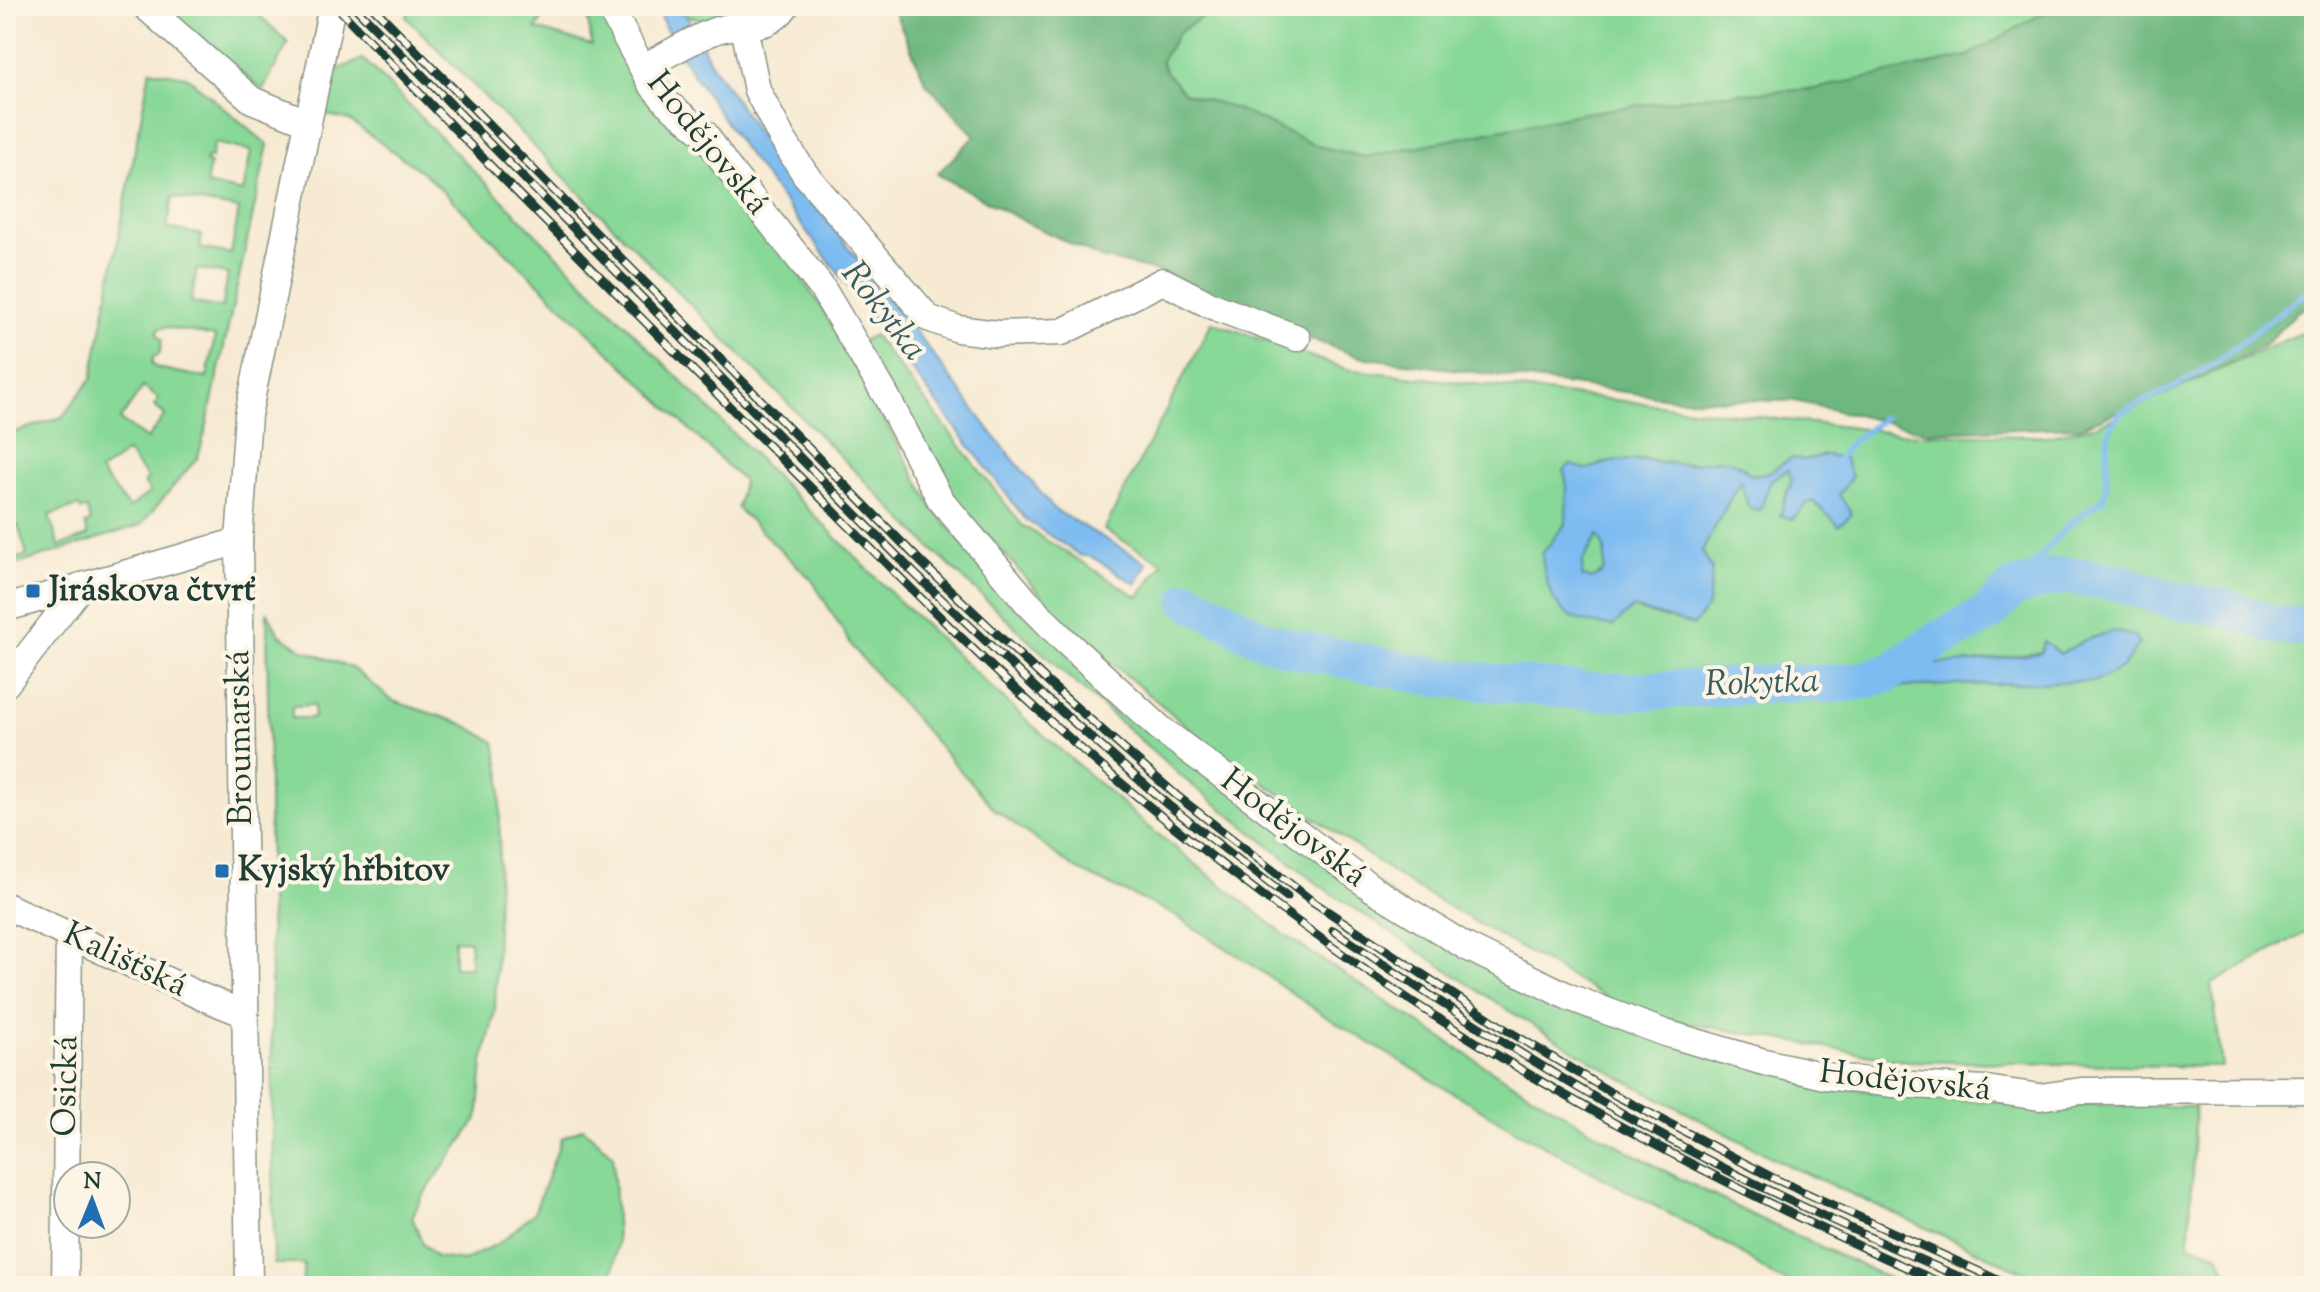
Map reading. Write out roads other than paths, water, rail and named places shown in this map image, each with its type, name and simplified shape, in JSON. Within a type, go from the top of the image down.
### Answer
[{"type":"street","points":[[145,6],[252,100],[307,122]]},
{"type":"street","name":"Broumarská","points":[[249,1286],[239,541],[248,415],[332,6]]},
{"type":"street","name":"Hodějovská","points":[[609,6],[651,84],[667,103],[705,134],[822,288],[885,394],[940,499],[1025,600],[1162,730],[1373,889],[1465,946],[1569,997],[1665,1033],[1825,1076],[1894,1084],[1986,1089],[2040,1097],[2081,1091],[2314,1090]]},
{"type":"street","points":[[643,67],[719,29],[767,23],[778,17],[786,6]]},
{"type":"street","points":[[744,27],[757,90],[782,138],[805,174],[928,318],[958,329],[997,334],[1062,332],[1163,281],[1210,305],[1297,338]]},
{"type":"street","points":[[6,608],[239,541]]},
{"type":"street","points":[[6,684],[81,586]]},
{"type":"street","name":"Kališťská","points":[[6,906],[245,1014]]},
{"type":"street","name":"Osická","points":[[65,1286],[69,935]]},
{"type":"water","points":[[658,6],[678,6],[694,27],[709,60],[763,141],[1055,510],[1147,563],[1136,584],[1090,556],[1081,556],[1026,520],[743,148],[680,54]]},
{"type":"water","points":[[1826,455],[1844,458],[1852,476],[1839,495],[1852,514],[1839,526],[1813,501],[1792,519],[1780,515],[1792,480],[1788,470],[1771,480],[1760,510],[1749,508],[1740,481],[1702,551],[1712,570],[1708,606],[1694,625],[1633,608],[1613,626],[1596,624],[1569,615],[1553,598],[1544,572],[1542,554],[1566,523],[1564,471],[1570,464],[1586,470],[1622,461],[1688,464],[1725,460],[1742,467],[1751,475],[1768,473],[1791,458],[1804,460]],"holes":[[[1598,535],[1605,553],[1603,573],[1591,579],[1582,577],[1583,560]]]},
{"type":"water","points":[[2113,631],[2134,636],[2139,644],[2122,668],[2096,681],[1916,686],[1851,692],[1836,677],[1888,665],[1904,658],[1919,665],[2041,653],[2044,641],[2060,654],[2085,640]]},
{"type":"waterway","points":[[2012,589],[2066,527],[2103,499],[2107,441],[2111,426],[2120,413],[2215,363],[2314,286]]},
{"type":"waterway","points":[[1839,457],[1853,441],[1884,418]]},
{"type":"waterway","name":"Rokytka","points":[[1189,600],[1260,638],[1294,649],[1436,677],[1627,692],[1860,681],[1889,673],[1938,640],[1988,614],[2012,589],[2052,577],[2074,576],[2118,582],[2172,600],[2224,608],[2275,625],[2294,627],[2314,622]]},
{"type":"railway","points":[[336,6],[554,230],[937,614],[1067,736],[1195,843],[1371,974],[1529,1074],[1694,1165],[1948,1286]]},
{"type":"railway","points":[[354,6],[913,572],[1045,697],[1168,805],[1287,897]]},
{"type":"railway","points":[[372,6],[923,564],[1052,686],[1176,795],[1312,901],[1505,1029],[1615,1095],[1773,1178],[2011,1286]]},
{"type":"railway","points":[[1333,930],[1505,1043],[1638,1122],[1793,1202],[1980,1286]]},
{"type":"place","name":"Jiráskova čtvrť","points":[[33,591]]},
{"type":"place","name":"Kyjský hřbitov","points":[[222,871]]}]
